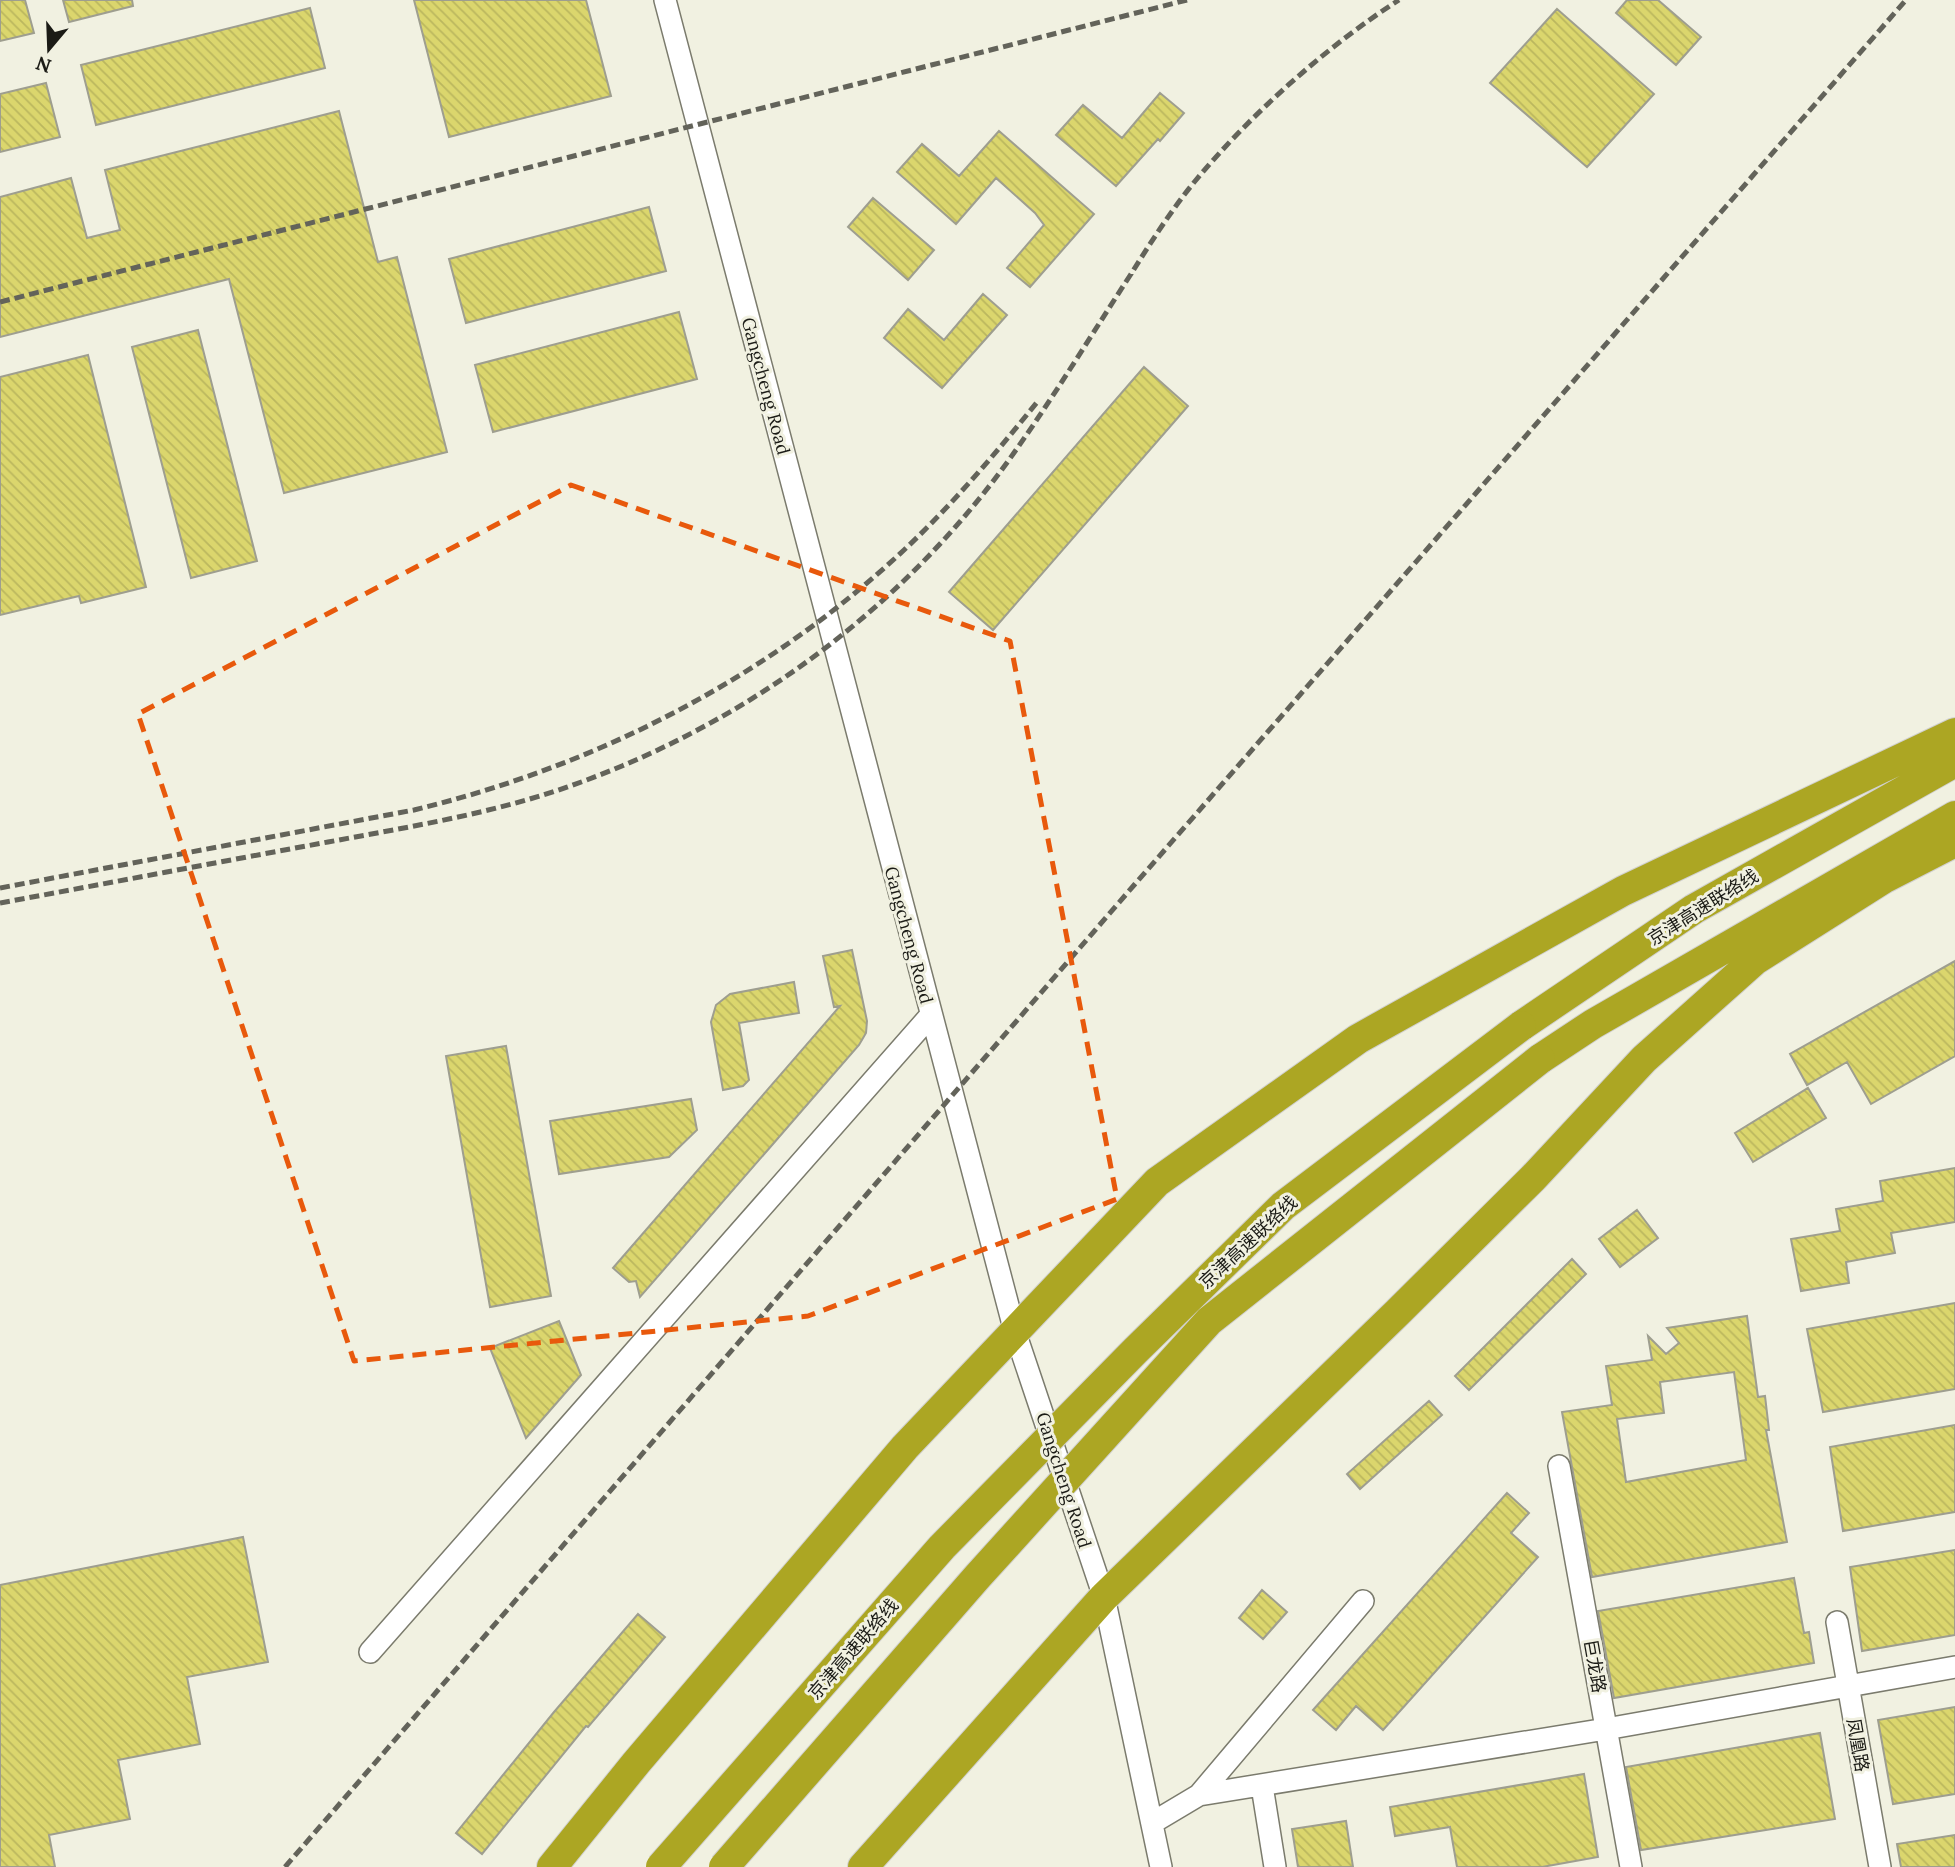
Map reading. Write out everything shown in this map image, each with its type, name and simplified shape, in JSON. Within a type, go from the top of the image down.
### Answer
[{"type":"highway","points":[[552,1867],[636,1763],[905,1447],[1157,1182],[1358,1039],[1623,891],[1955,733]]},
{"type":"highway","name":"京津高速联络线","points":[[661,1867],[942,1547],[1135,1351],[1273,1216],[1521,1026],[1694,909],[1955,762]]},
{"type":"highway","name":"京津高速联络线","points":[[724,1867],[978,1576],[1209,1321],[1540,1059],[1593,1024],[1955,816]]},
{"type":"highway","points":[[863,1867],[1104,1597],[1533,1178],[1644,1059],[1755,960],[1883,879],[1955,842]]},
{"type":"street","name":"Gangcheng Road","points":[[666,0],[930,1016],[954,1096],[1015,1332],[1104,1597],[1161,1867]]},
{"type":"street","points":[[370,1652],[930,1016]]},
{"type":"street","name":"巨龙路","points":[[1559,1466],[1631,1867]]},
{"type":"street","points":[[1152,1823],[1199,1795],[1363,1601]]},
{"type":"street","name":"凤凰路","points":[[1837,1622],[1880,1867]]},
{"type":"street","points":[[1199,1795],[1606,1729],[1955,1667]]},
{"type":"street","points":[[1262,1786],[1275,1867]]},
{"type":"highlighted area","points":[[571,485],[1010,641],[1117,1199],[808,1316],[354,1361],[138,714]]},
{"type":"building","points":[[0,0],[25,0],[34,33],[0,41]]},
{"type":"building","points":[[63,0],[132,0],[133,6],[69,22]]},
{"type":"building","points":[[414,0],[586,0],[611,96],[449,137]]},
{"type":"building","points":[[1627,0],[1658,0],[1701,37],[1676,65],[1616,13]]},
{"type":"building","points":[[310,8],[325,68],[96,125],[81,65]]},
{"type":"building","points":[[1557,9],[1654,94],[1587,167],[1490,83]]},
{"type":"building","points":[[46,83],[60,137],[0,152],[0,94]]},
{"type":"building","points":[[1160,93],[1184,113],[1116,186],[1056,135],[1083,105],[1122,138]]},
{"type":"building","points":[[339,111],[378,262],[397,257],[447,452],[284,493],[229,279],[0,337],[0,197],[71,178],[87,238],[120,230],[105,170]]},
{"type":"building","points":[[999,131],[1094,214],[1030,287],[1007,268],[1044,225],[1035,213],[996,178],[956,224],[897,172],[922,144],[959,176]]},
{"type":"building","points":[[873,198],[934,250],[908,280],[848,227]]},
{"type":"building","points":[[649,207],[666,271],[466,323],[449,259]]},
{"type":"building","points":[[983,294],[1007,315],[942,388],[884,338],[908,309],[944,340]]},
{"type":"building","points":[[679,312],[697,379],[493,432],[475,365]]},
{"type":"building","points":[[198,330],[257,561],[191,578],[132,347]]},
{"type":"building","points":[[88,355],[146,587],[81,603],[79,596],[0,615],[0,377]]},
{"type":"building","points":[[1144,367],[1188,406],[993,630],[949,592]]},
{"type":"building","points":[[852,950],[867,1021],[866,1033],[859,1045],[640,1297],[636,1281],[629,1282],[613,1268],[840,1006],[834,1007],[823,956]]},
{"type":"building","points":[[1955,961],[1955,1056],[1871,1104],[1847,1062],[1807,1085],[1790,1054]]},
{"type":"building","points":[[794,982],[799,1013],[739,1023],[749,1080],[743,1086],[723,1090],[711,1022],[716,1005],[730,994]]},
{"type":"building","points":[[506,1046],[551,1296],[490,1307],[446,1056]]},
{"type":"building","points":[[1808,1088],[1826,1118],[1753,1162],[1735,1133]]},
{"type":"building","points":[[691,1099],[697,1130],[669,1157],[559,1174],[550,1121]]},
{"type":"building","points":[[1955,1168],[1955,1222],[1891,1233],[1895,1253],[1846,1262],[1849,1283],[1801,1291],[1791,1239],[1840,1231],[1836,1209],[1883,1201],[1880,1181]]},
{"type":"building","points":[[1637,1210],[1658,1238],[1620,1267],[1599,1239]]},
{"type":"building","points":[[1572,1259],[1586,1274],[1469,1390],[1455,1376]]},
{"type":"building","points":[[1955,1303],[1955,1389],[1823,1412],[1807,1329]]},
{"type":"building","points":[[1747,1316],[1758,1397],[1765,1396],[1769,1430],[1766,1430],[1787,1542],[1592,1577],[1562,1412],[1612,1405],[1606,1366],[1652,1360],[1648,1336],[1666,1354],[1679,1343],[1667,1328]],"holes":[[[1734,1372],[1746,1460],[1626,1482],[1617,1419],[1664,1413],[1660,1382]]]},
{"type":"building","points":[[559,1321],[581,1375],[526,1438],[490,1348]]},
{"type":"building","points":[[1429,1401],[1442,1415],[1360,1489],[1347,1474]]},
{"type":"building","points":[[1955,1425],[1955,1512],[1843,1531],[1830,1447]]},
{"type":"building","points":[[1507,1493],[1529,1513],[1511,1533],[1538,1557],[1383,1730],[1356,1706],[1336,1730],[1313,1710]]},
{"type":"building","points":[[243,1537],[268,1662],[187,1677],[200,1744],[118,1760],[130,1819],[49,1835],[55,1867],[0,1867],[0,1585]]},
{"type":"building","points":[[1955,1550],[1955,1635],[1862,1651],[1850,1567]]},
{"type":"building","points":[[1794,1578],[1804,1633],[1809,1632],[1814,1663],[1614,1698],[1598,1611]]},
{"type":"building","points":[[1262,1590],[1287,1612],[1263,1639],[1239,1618]]},
{"type":"building","points":[[638,1614],[665,1637],[588,1727],[586,1726],[482,1854],[456,1833]]},
{"type":"building","points":[[1955,1707],[1955,1794],[1893,1804],[1878,1720]]},
{"type":"building","points":[[1820,1733],[1835,1819],[1641,1850],[1626,1767]]},
{"type":"building","points":[[1584,1774],[1598,1857],[1542,1867],[1457,1867],[1450,1827],[1395,1836],[1390,1807]]},
{"type":"building","points":[[1346,1821],[1353,1867],[1298,1867],[1292,1829]]},
{"type":"building","points":[[1955,1835],[1955,1867],[1901,1867],[1897,1844]]},
{"type":"railway","points":[[0,302],[1187,0]]},
{"type":"railway","points":[[0,903],[490,810],[553,792],[646,756],[763,692],[818,654],[870,612],[919,566],[964,517],[1006,464],[1154,238],[1196,180],[1241,130],[1291,82],[1345,38],[1399,0]]},
{"type":"railway","points":[[285,1867],[1135,884],[1906,0]]},
{"type":"railway","points":[[0,888],[414,810],[548,769],[613,742],[676,712],[736,677],[795,639],[851,596],[940,515],[1038,401]]}]
